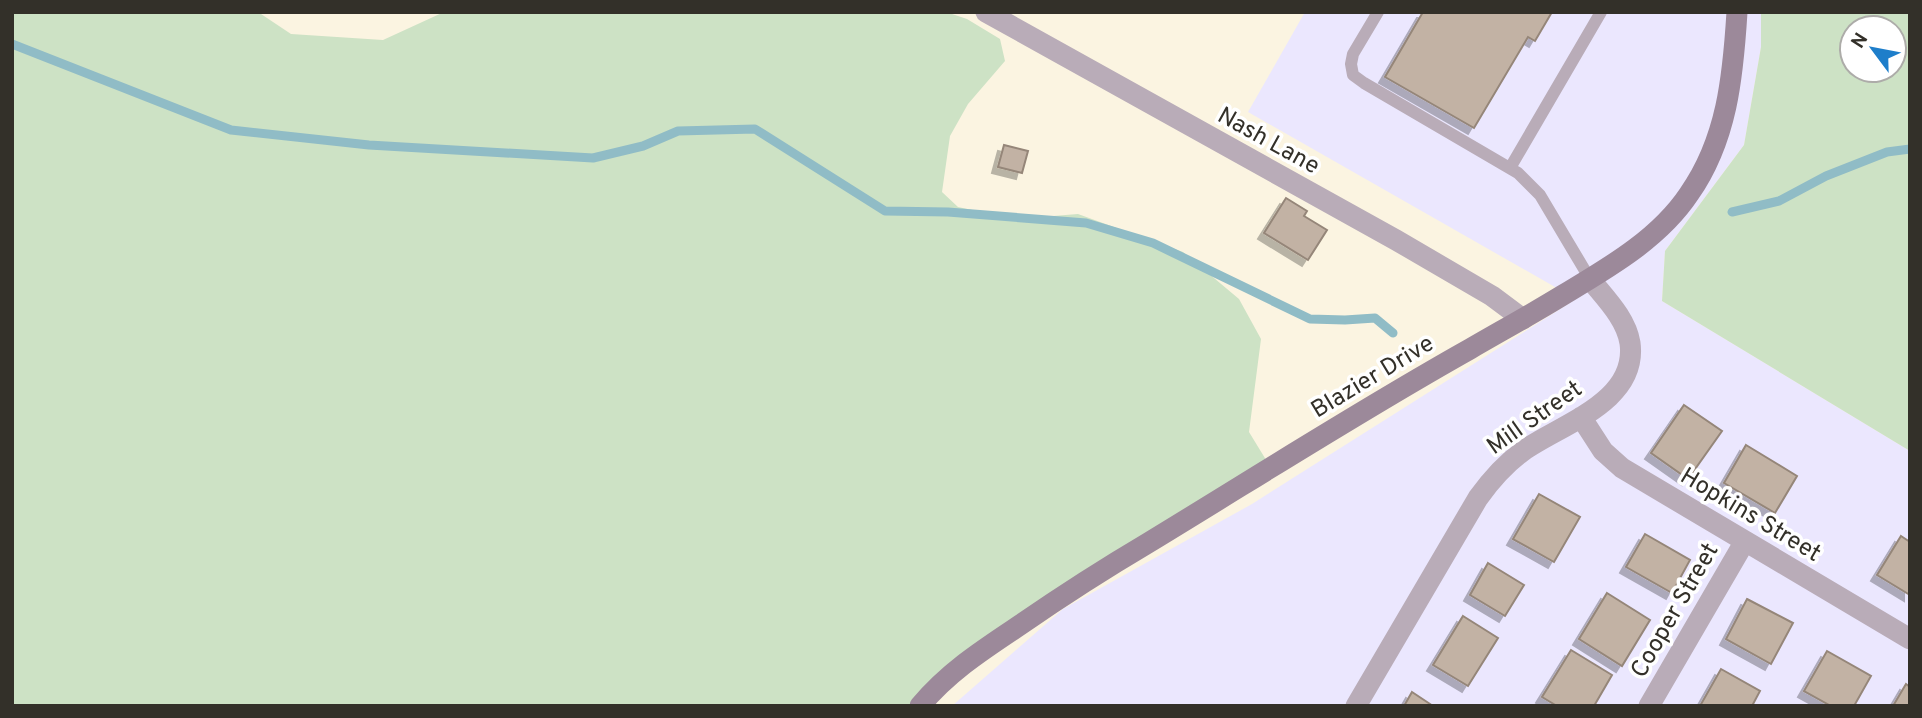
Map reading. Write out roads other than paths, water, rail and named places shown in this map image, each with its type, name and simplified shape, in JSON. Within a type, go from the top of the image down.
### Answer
[{"type":"street","name":"Nash Lane","points":[[986,12],[1396,240],[1492,296],[1523,319]]},
{"type":"street","name":"Blazier Drive","points":[[920,706],[934,689],[965,662],[1081,583],[1407,384],[1590,279],[1640,245],[1689,195],[1718,141],[1726,110],[1735,50],[1737,12]]},
{"type":"street","name":"Mill Street","points":[[1356,706],[1478,498],[1492,479],[1524,450],[1593,410],[1614,393],[1629,368],[1630,342],[1620,316],[1590,279]]},
{"type":"street","name":"Hopkins Street","points":[[1581,417],[1604,451],[1622,468],[1910,639]]},
{"type":"street","name":"Cooper Street","points":[[1649,706],[1745,541]]},
{"type":"lane","points":[[1378,12],[1353,54],[1353,75],[1518,173],[1541,195],[1590,279]]},
{"type":"lane","points":[[1510,169],[1601,12]]},
{"type":"waterway","points":[[12,44],[231,130],[369,145],[593,158],[643,146],[678,131],[755,129],[885,211],[948,212],[1086,223],[1153,243],[1310,319],[1375,318],[1393,333]]},
{"type":"waterway","points":[[1732,212],[1779,201],[1826,176],[1887,152],[1910,149]]}]
